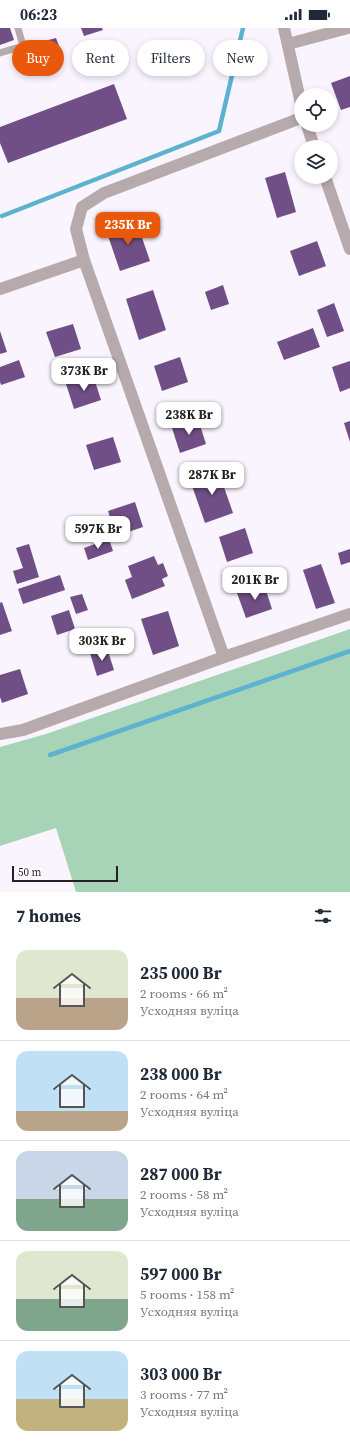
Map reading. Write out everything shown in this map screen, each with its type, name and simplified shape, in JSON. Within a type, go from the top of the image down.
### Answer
[{"type":"street","points":[[284,28],[298,88]]},
{"type":"street","points":[[288,44],[348,28]]},
{"type":"street","points":[[224,657],[84,260],[76,229],[82,207],[104,193],[294,121]]},
{"type":"street","points":[[327,184],[350,249]]},
{"type":"street","points":[[0,288],[84,260]]},
{"type":"street","points":[[0,738],[224,657],[350,614]]},
{"type":"lane","points":[[0,53],[23,46],[18,28]]},
{"type":"green space","points":[[350,629],[350,892],[76,892],[56,828],[0,846],[0,747],[46,734]]},
{"type":"building","points":[[0,28],[10,28],[14,40],[0,45]]},
{"type":"building","points":[[81,28],[102,28],[103,30],[84,36]]},
{"type":"building","points":[[350,76],[350,107],[341,110],[338,102],[338,88],[333,88],[331,83]]},
{"type":"building","points":[[114,84],[127,119],[8,163],[0,143],[0,127]]},
{"type":"building","points":[[285,172],[296,212],[277,218],[265,178]]},
{"type":"building","points":[[136,220],[150,261],[120,271],[106,230]]},
{"type":"building","points":[[317,241],[326,266],[299,276],[290,251]]},
{"type":"building","points":[[223,285],[229,304],[211,310],[205,292]]},
{"type":"building","points":[[153,290],[166,330],[139,340],[126,299]]},
{"type":"building","points":[[334,303],[344,331],[327,337],[317,310]]},
{"type":"building","points":[[73,324],[81,349],[55,357],[46,332]]},
{"type":"building","points":[[313,328],[320,347],[284,360],[277,342]]},
{"type":"building","points":[[0,331],[7,352],[0,354]]},
{"type":"building","points":[[180,357],[188,382],[162,391],[154,366]]},
{"type":"building","points":[[19,360],[25,377],[1,385],[0,367]]},
{"type":"building","points":[[350,361],[350,388],[340,392],[332,367]]},
{"type":"building","points":[[93,375],[101,400],[74,409],[66,384]]},
{"type":"building","points":[[198,419],[206,444],[180,453],[172,428]]},
{"type":"building","points":[[350,421],[350,442],[344,423]]},
{"type":"building","points":[[113,437],[121,462],[94,470],[86,445]]},
{"type":"building","points":[[218,470],[233,513],[205,523],[190,480]]},
{"type":"building","points":[[135,502],[143,527],[116,536],[108,511]]},
{"type":"building","points":[[245,528],[253,553],[227,562],[219,537]]},
{"type":"building","points":[[109,539],[113,551],[88,560],[84,548]]},
{"type":"building","points":[[29,544],[39,577],[17,584],[13,571],[23,568],[16,548]]},
{"type":"building","points":[[350,549],[350,562],[341,565],[338,553]]},
{"type":"building","points":[[154,556],[158,565],[163,563],[168,576],[162,579],[165,586],[132,599],[125,580],[132,577],[128,566]]},
{"type":"building","points":[[321,564],[335,603],[316,609],[303,570]]},
{"type":"building","points":[[60,575],[65,590],[23,604],[18,589]]},
{"type":"building","points":[[264,584],[272,609],[246,618],[237,593]]},
{"type":"building","points":[[82,594],[88,610],[76,614],[70,597]]},
{"type":"building","points":[[2,602],[12,631],[0,635],[0,603]]},
{"type":"building","points":[[69,610],[75,629],[57,635],[51,616]]},
{"type":"building","points":[[168,611],[179,646],[153,655],[141,619]]},
{"type":"building","points":[[107,648],[114,670],[97,676],[90,653]]},
{"type":"building","points":[[20,669],[28,694],[2,703],[0,697],[0,675]]},
{"type":"waterway","points":[[2,216],[219,131],[243,28]]},
{"type":"waterway","points":[[50,755],[350,651]]}]
